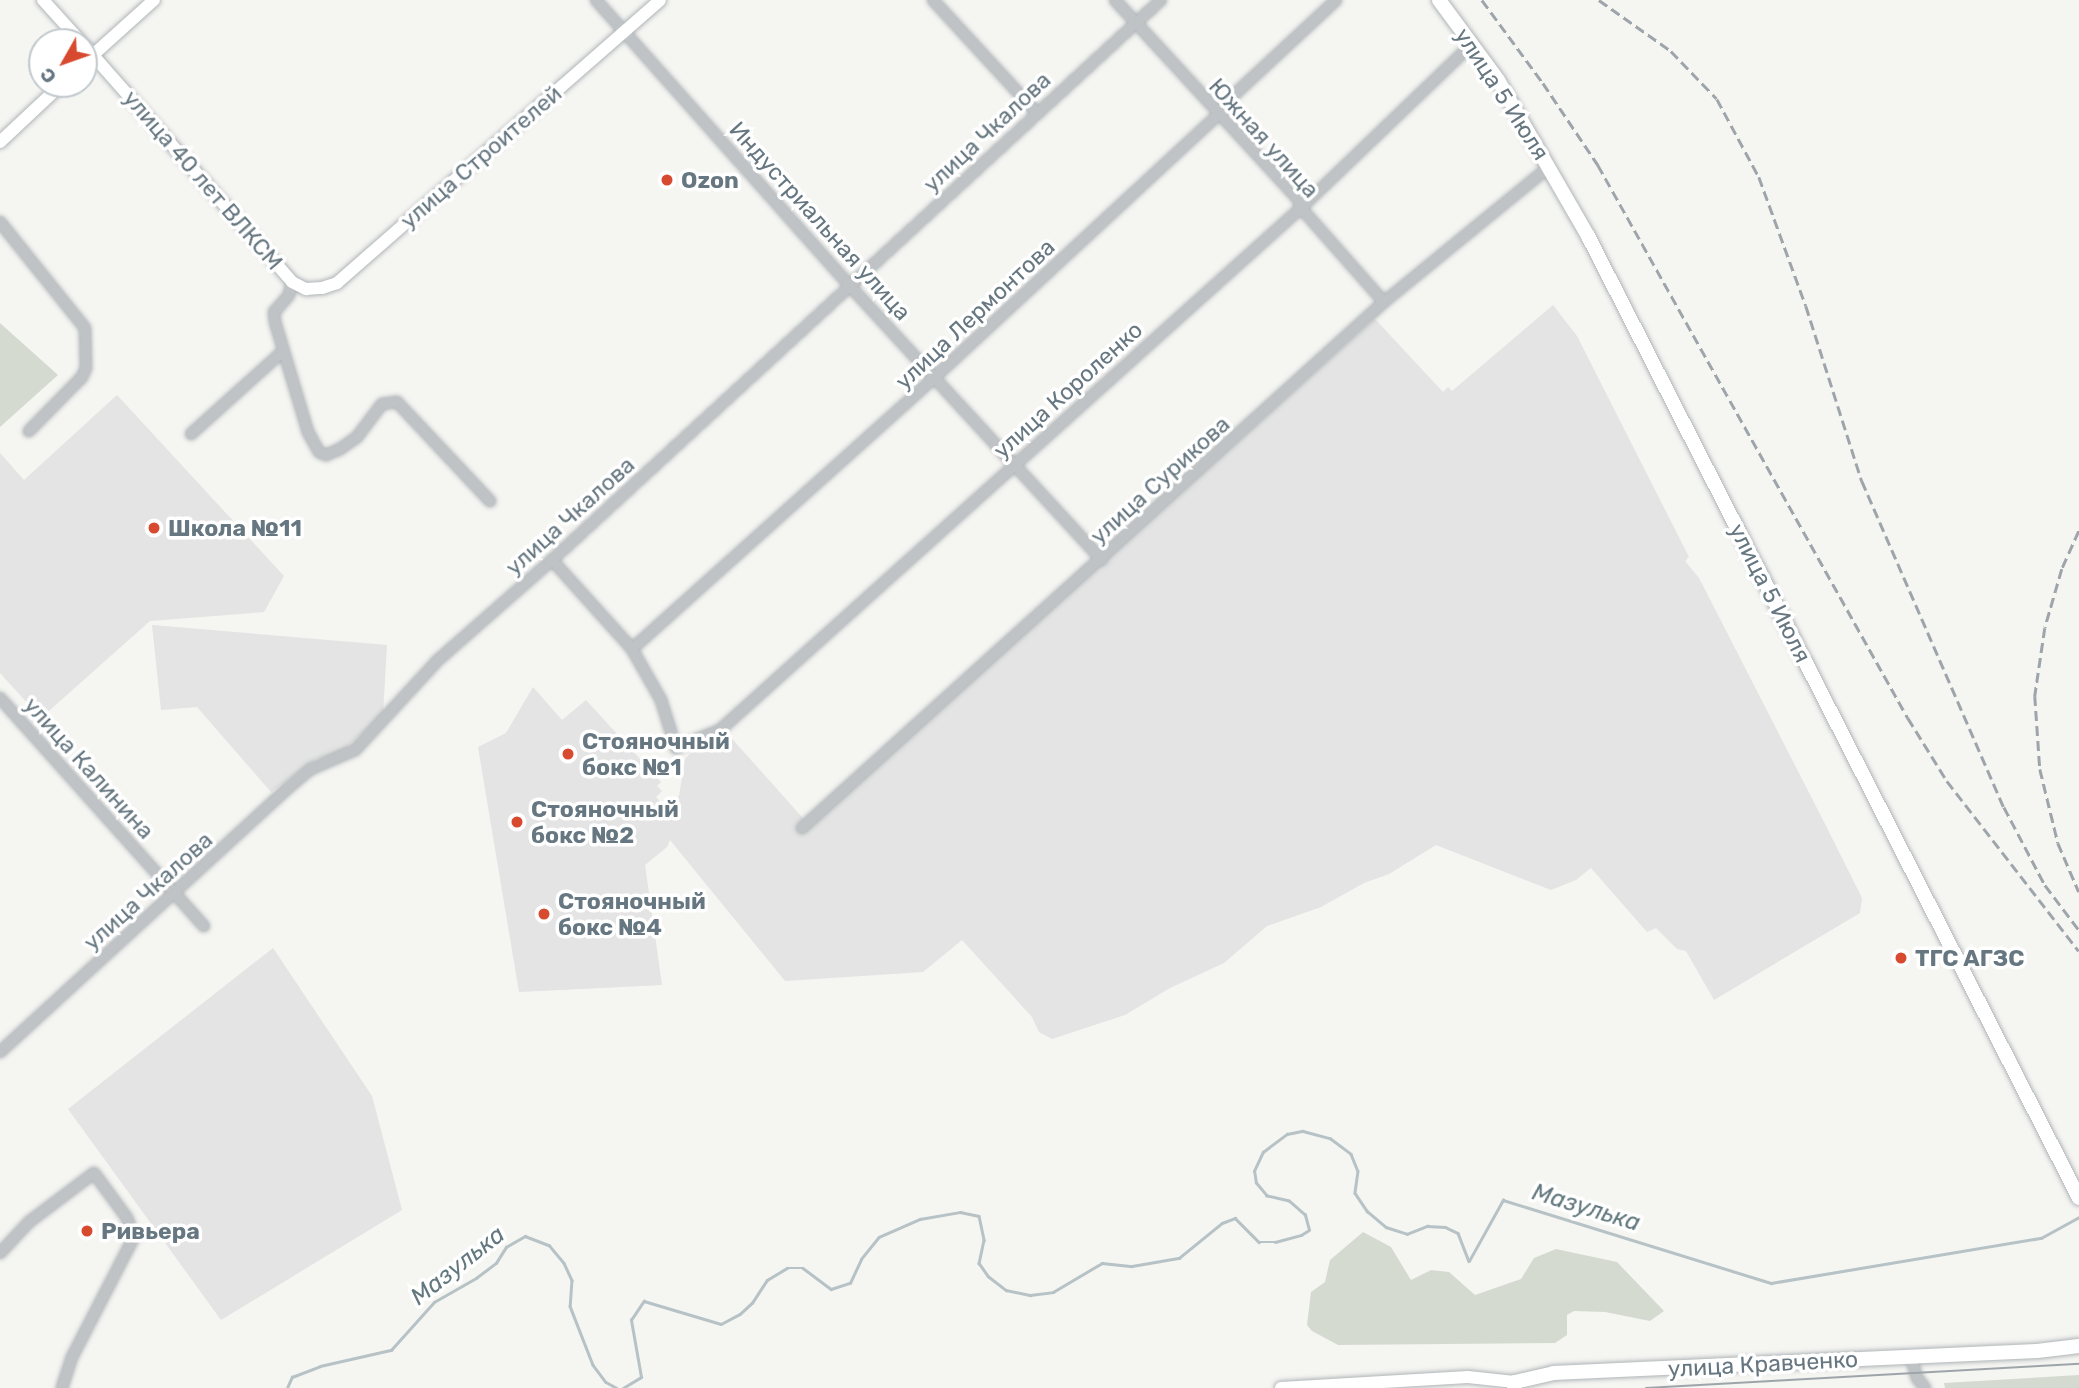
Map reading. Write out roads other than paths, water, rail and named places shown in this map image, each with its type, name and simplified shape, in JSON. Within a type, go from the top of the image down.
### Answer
[{"type":"highway","name":"улица 5 Июля","points":[[1439,0],[1473,43],[1588,236],[2079,1198]]},
{"type":"highway","name":"улица Кравченко","points":[[1514,1385],[1553,1373],[1911,1357],[2079,1346]]},
{"type":"main road","name":"улица 40 лет ВЛКСМ","points":[[43,0],[66,28]]},
{"type":"main road","points":[[98,41],[154,0]]},
{"type":"main road","name":"улица Строителей","points":[[292,282],[306,289],[338,283],[660,0]]},
{"type":"main road","name":"улица 40 лет ВЛКСМ","points":[[98,66],[292,282]]},
{"type":"main road","points":[[0,142],[47,98]]},
{"type":"main road","name":"улица Кравченко","points":[[1281,1388],[1468,1377],[1514,1385]]},
{"type":"street","name":"Индустриальная улица","points":[[596,0],[850,286],[936,376],[1102,560]]},
{"type":"street","points":[[933,0],[1036,112]]},
{"type":"street","name":"Южная улица","points":[[1115,0],[1218,115],[1289,189],[1301,208],[1384,302]]},
{"type":"street","name":"улица Чкалова","points":[[0,1052],[312,768],[355,750],[437,661],[552,560],[1036,112],[1161,0]]},
{"type":"street","name":"улица Лермонтова","points":[[632,649],[936,376],[1218,115],[1236,94],[1336,0]]},
{"type":"street","name":"улица Короленко","points":[[632,649],[661,700],[676,748],[720,730],[1301,208],[1473,43]]},
{"type":"street","name":"улица Сурикова","points":[[803,828],[1384,302],[1549,167]]},
{"type":"street","points":[[0,222],[85,328],[86,368],[82,377],[29,431]]},
{"type":"street","name":"улица 40 лет ВЛКСМ","points":[[292,282],[289,295],[274,312],[282,352],[308,432],[319,452],[326,455],[340,449],[357,437],[382,404],[397,402],[490,501]]},
{"type":"street","points":[[191,434],[282,352]]},
{"type":"street","points":[[552,560],[632,649]]},
{"type":"street","name":"улица Калинина","points":[[0,698],[204,926]]},
{"type":"street","points":[[0,1253],[29,1222],[94,1173],[127,1218],[134,1237],[72,1357],[62,1388]]},
{"type":"street","points":[[1911,1357],[1917,1378],[1925,1388]]},
{"type":"waterway","name":"Мазулька","points":[[623,1388],[641,1377],[631,1320],[644,1301],[721,1324],[740,1314],[752,1303],[767,1280],[787,1268],[803,1268],[831,1289],[850,1283],[861,1259],[879,1237],[920,1219],[960,1212],[979,1216],[984,1240],[979,1263],[988,1276],[1006,1290],[1030,1295],[1053,1292],[1102,1263],[1132,1266],[1179,1258],[1222,1223],[1235,1218],[1259,1242],[1275,1242],[1301,1235],[1309,1230],[1305,1215],[1289,1201],[1267,1196],[1256,1183],[1254,1171],[1263,1152],[1287,1134],[1303,1131],[1330,1138],[1351,1154],[1358,1171],[1355,1193],[1367,1211],[1386,1227],[1407,1234],[1427,1226],[1445,1227],[1458,1233],[1469,1261]]},
{"type":"waterway","name":"Мазулька","points":[[1469,1261],[1503,1200],[1771,1283],[2041,1238],[2079,1217]]},
{"type":"waterway","name":"Мазулька","points":[[287,1388],[292,1377],[320,1366],[391,1350],[434,1302],[476,1278],[496,1263],[506,1247],[525,1236],[549,1245],[564,1263],[572,1280],[570,1306],[593,1365],[606,1382],[617,1388]]},
{"type":"tram line","points":[[1646,1388],[2079,1364]]},
{"type":"railway","points":[[1482,0],[1543,83],[1598,165],[1908,718],[1947,781],[2079,951]]},
{"type":"railway","points":[[1599,0],[1671,51],[1717,99],[1759,177],[1806,306],[1862,481],[2004,807],[2045,885],[2079,930]]},
{"type":"railway","points":[[2079,531],[2062,569],[2045,628],[2035,696],[2040,769],[2058,843],[2079,892]]},
{"type":"place","name":"Ozon","points":[[667,180]]},
{"type":"place","name":"Школа №11","points":[[154,528]]},
{"type":"place","name":"Стояночный бокс №1","points":[[568,754]]},
{"type":"place","name":"Стояночный бокс №2","points":[[517,822]]},
{"type":"place","name":"Стояночный бокс №4","points":[[544,914]]},
{"type":"place","name":"ТГС АГЗС","points":[[1901,958]]},
{"type":"place","name":"Ривьера","points":[[87,1231]]}]
